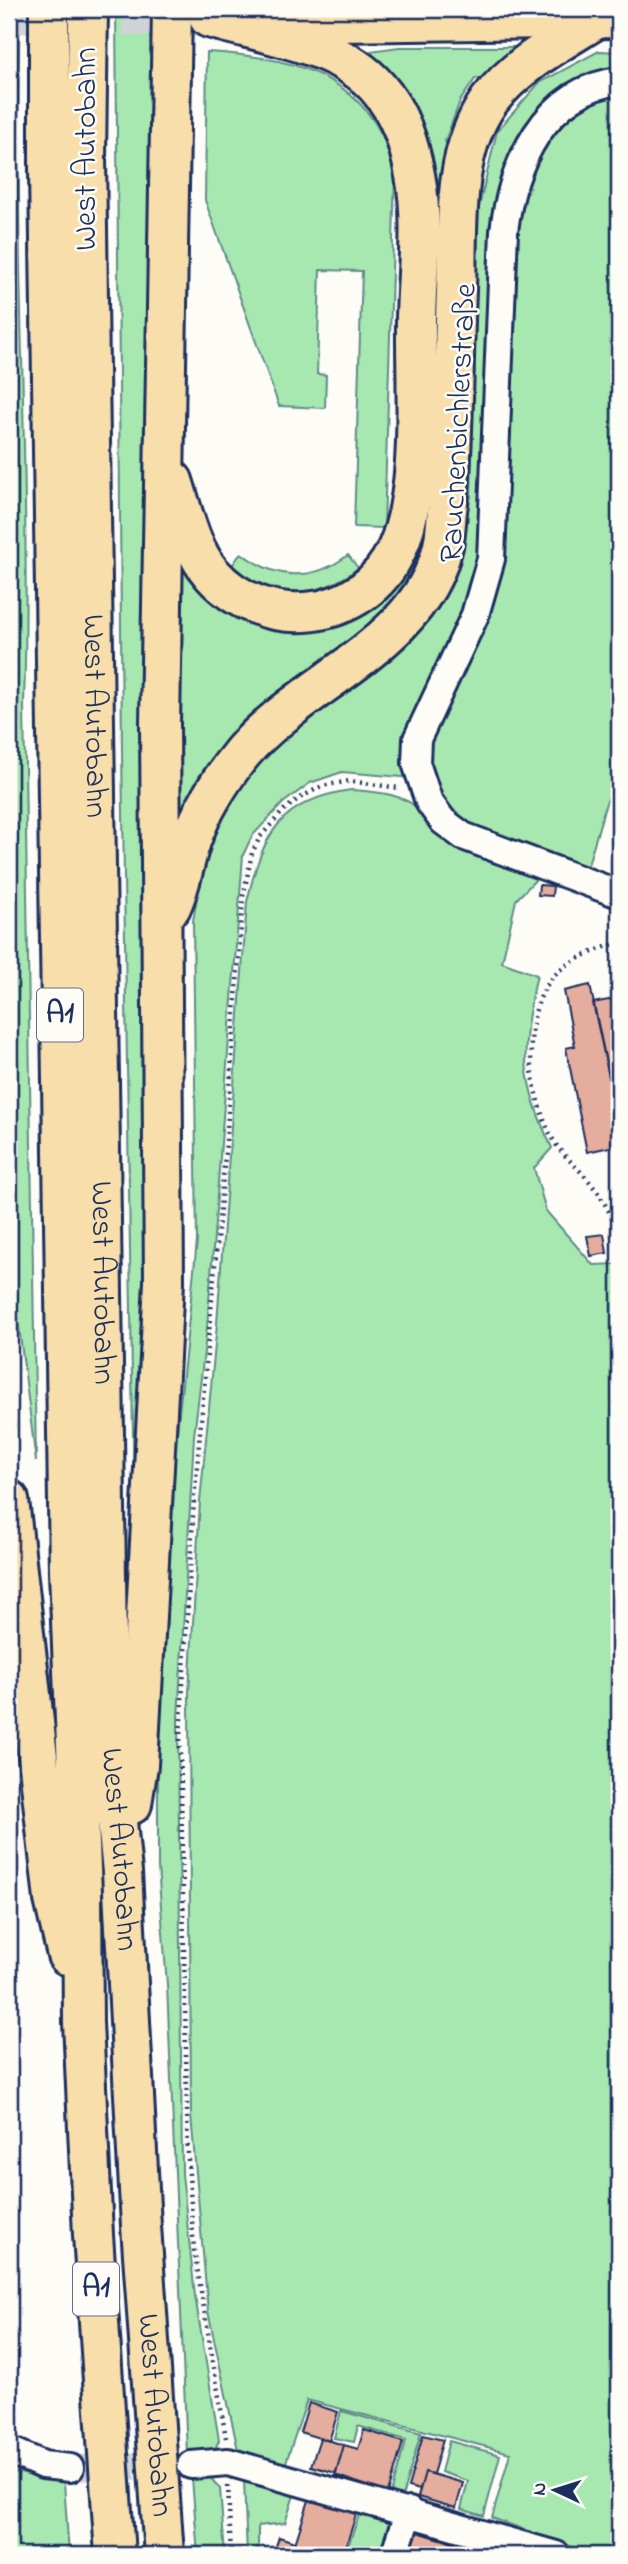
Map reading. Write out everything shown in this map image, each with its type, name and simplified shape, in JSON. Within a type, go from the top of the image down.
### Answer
[{"type":"main road","name":"West Autobahn","points":[[49,9],[65,1364],[83,2022],[93,2235],[114,2555]]},
{"type":"main road","name":"West Autobahn","points":[[88,9],[86,157],[100,1333],[108,1662],[112,1771],[122,1872],[141,2226],[164,2555]]},
{"type":"main road","points":[[122,1872],[138,1765],[139,1703],[164,1282],[160,931],[164,454],[172,9]]},
{"type":"main road","points":[[164,454],[194,544],[212,574],[232,592],[264,608],[296,614],[312,613],[359,596],[380,577],[397,549],[408,513],[412,479],[419,223],[415,177],[405,131],[387,99],[369,78],[355,68],[307,46],[209,18],[336,22],[609,18]]},
{"type":"main road","points":[[160,931],[183,880],[197,826],[225,775],[274,718],[387,636],[409,613],[433,575],[443,547],[448,503],[460,192],[468,145],[482,113],[506,82],[541,54],[609,18]]},
{"type":"main road","points":[[9,1500],[54,1899],[83,2022]]},
{"type":"street","name":"Rauchenbichlerstraße","points":[[619,81],[582,93],[542,125],[524,152],[512,184],[504,230],[497,470],[491,559],[475,615],[417,739],[416,764],[429,802],[443,821],[463,836],[619,894]]},
{"type":"street","points":[[9,2450],[43,2465],[70,2468]]},
{"type":"street","points":[[191,2465],[228,2462],[409,2511],[556,2555]]},
{"type":"street","points":[[394,2555],[409,2511]]},
{"type":"path","points":[[231,2555],[225,2421],[194,2250],[188,2159],[180,1736],[194,1500],[226,1143],[243,897],[252,853],[260,837],[284,810],[322,786],[350,781],[372,782],[413,792],[429,802]]},
{"type":"path","points":[[619,942],[568,965],[554,975],[535,1013],[532,1050],[537,1098],[551,1136],[567,1160],[592,1184],[619,1231]]},
{"type":"green space","points":[[9,9],[20,9],[18,96],[26,618],[24,705],[36,1462],[13,1279],[9,1138]]},
{"type":"green space","points":[[116,9],[151,9],[150,38],[157,43],[147,1234],[134,1499],[122,752]]},
{"type":"green space","points":[[399,47],[527,47],[491,76],[475,79],[460,101],[445,141],[452,156],[434,522],[413,584],[176,832],[178,555],[251,618],[384,586],[431,215],[363,52]]},
{"type":"green space","points":[[599,51],[619,52],[619,781],[606,803],[586,872],[482,834],[403,777],[342,772],[310,783],[283,803],[252,836],[243,855],[207,1327],[194,1436],[178,1719],[182,2174],[195,2296],[219,2440],[212,2456],[187,2453],[167,1985],[158,1867],[158,1702],[170,1500],[197,1241],[193,921],[206,844],[247,769],[457,560],[471,496],[478,211],[497,131],[539,83]]},
{"type":"green space","points":[[207,52],[283,62],[329,80],[350,94],[367,112],[386,144],[395,176],[384,528],[354,527],[362,271],[320,270],[317,374],[326,375],[325,408],[279,406],[205,200]]},
{"type":"green space","points":[[241,553],[254,562],[281,573],[321,570],[348,555],[358,568],[326,586],[294,592],[263,585],[231,567]]},
{"type":"green space","points":[[351,790],[399,797],[423,813],[541,874],[516,900],[502,962],[537,975],[527,1023],[526,1063],[534,1103],[552,1148],[534,1168],[546,1211],[593,1265],[619,1264],[619,2555],[595,2555],[492,2518],[510,2453],[307,2400],[285,2465],[238,2450],[208,2311],[191,2115],[189,1693],[200,1502],[217,1324],[247,902],[259,858],[278,825],[290,812],[306,802]]},
{"type":"green space","points":[[341,2411],[421,2433],[402,2497],[391,2494],[406,2440],[358,2426],[354,2442],[334,2438]]},
{"type":"green space","points":[[449,2441],[500,2455],[484,2516],[461,2509],[468,2481],[441,2472]]},
{"type":"green space","points":[[9,2471],[64,2482],[69,2555],[9,2555]]},
{"type":"green space","points":[[210,2477],[220,2489],[225,2555],[198,2555],[192,2478]]},
{"type":"green space","points":[[244,2480],[296,2489],[285,2523],[258,2526],[258,2555],[247,2555]]},
{"type":"green space","points":[[362,2507],[395,2520],[384,2555],[345,2555]]},
{"type":"building","points":[[539,885],[553,886],[552,896],[538,895]]},
{"type":"building","points":[[590,985],[615,1105],[619,1104],[619,1145],[587,1152],[566,1048],[575,1046],[564,991]]},
{"type":"building","points":[[619,998],[619,1104],[615,1105],[593,1003]]},
{"type":"building","points":[[604,1234],[607,1253],[591,1256],[587,1236]]},
{"type":"building","points":[[309,2403],[338,2412],[329,2441],[300,2432]]},
{"type":"building","points":[[364,2430],[403,2442],[388,2493],[335,2475],[344,2445],[358,2449]]},
{"type":"building","points":[[423,2435],[443,2440],[433,2474],[425,2472],[420,2490],[408,2487]]},
{"type":"building","points":[[320,2438],[344,2445],[336,2473],[311,2466]]},
{"type":"building","points":[[425,2472],[463,2483],[456,2508],[418,2497]]},
{"type":"building","points":[[311,2494],[358,2509],[343,2555],[319,2555],[294,2547]]},
{"type":"building","points":[[411,2530],[460,2545],[456,2555],[404,2555]]},
{"type":"building","points":[[279,2537],[295,2542],[295,2555],[273,2555]]},
{"type":"tunnel","points":[[9,14],[206,18]]},
{"type":"tunnel","points":[[70,2468],[191,2465]]}]
